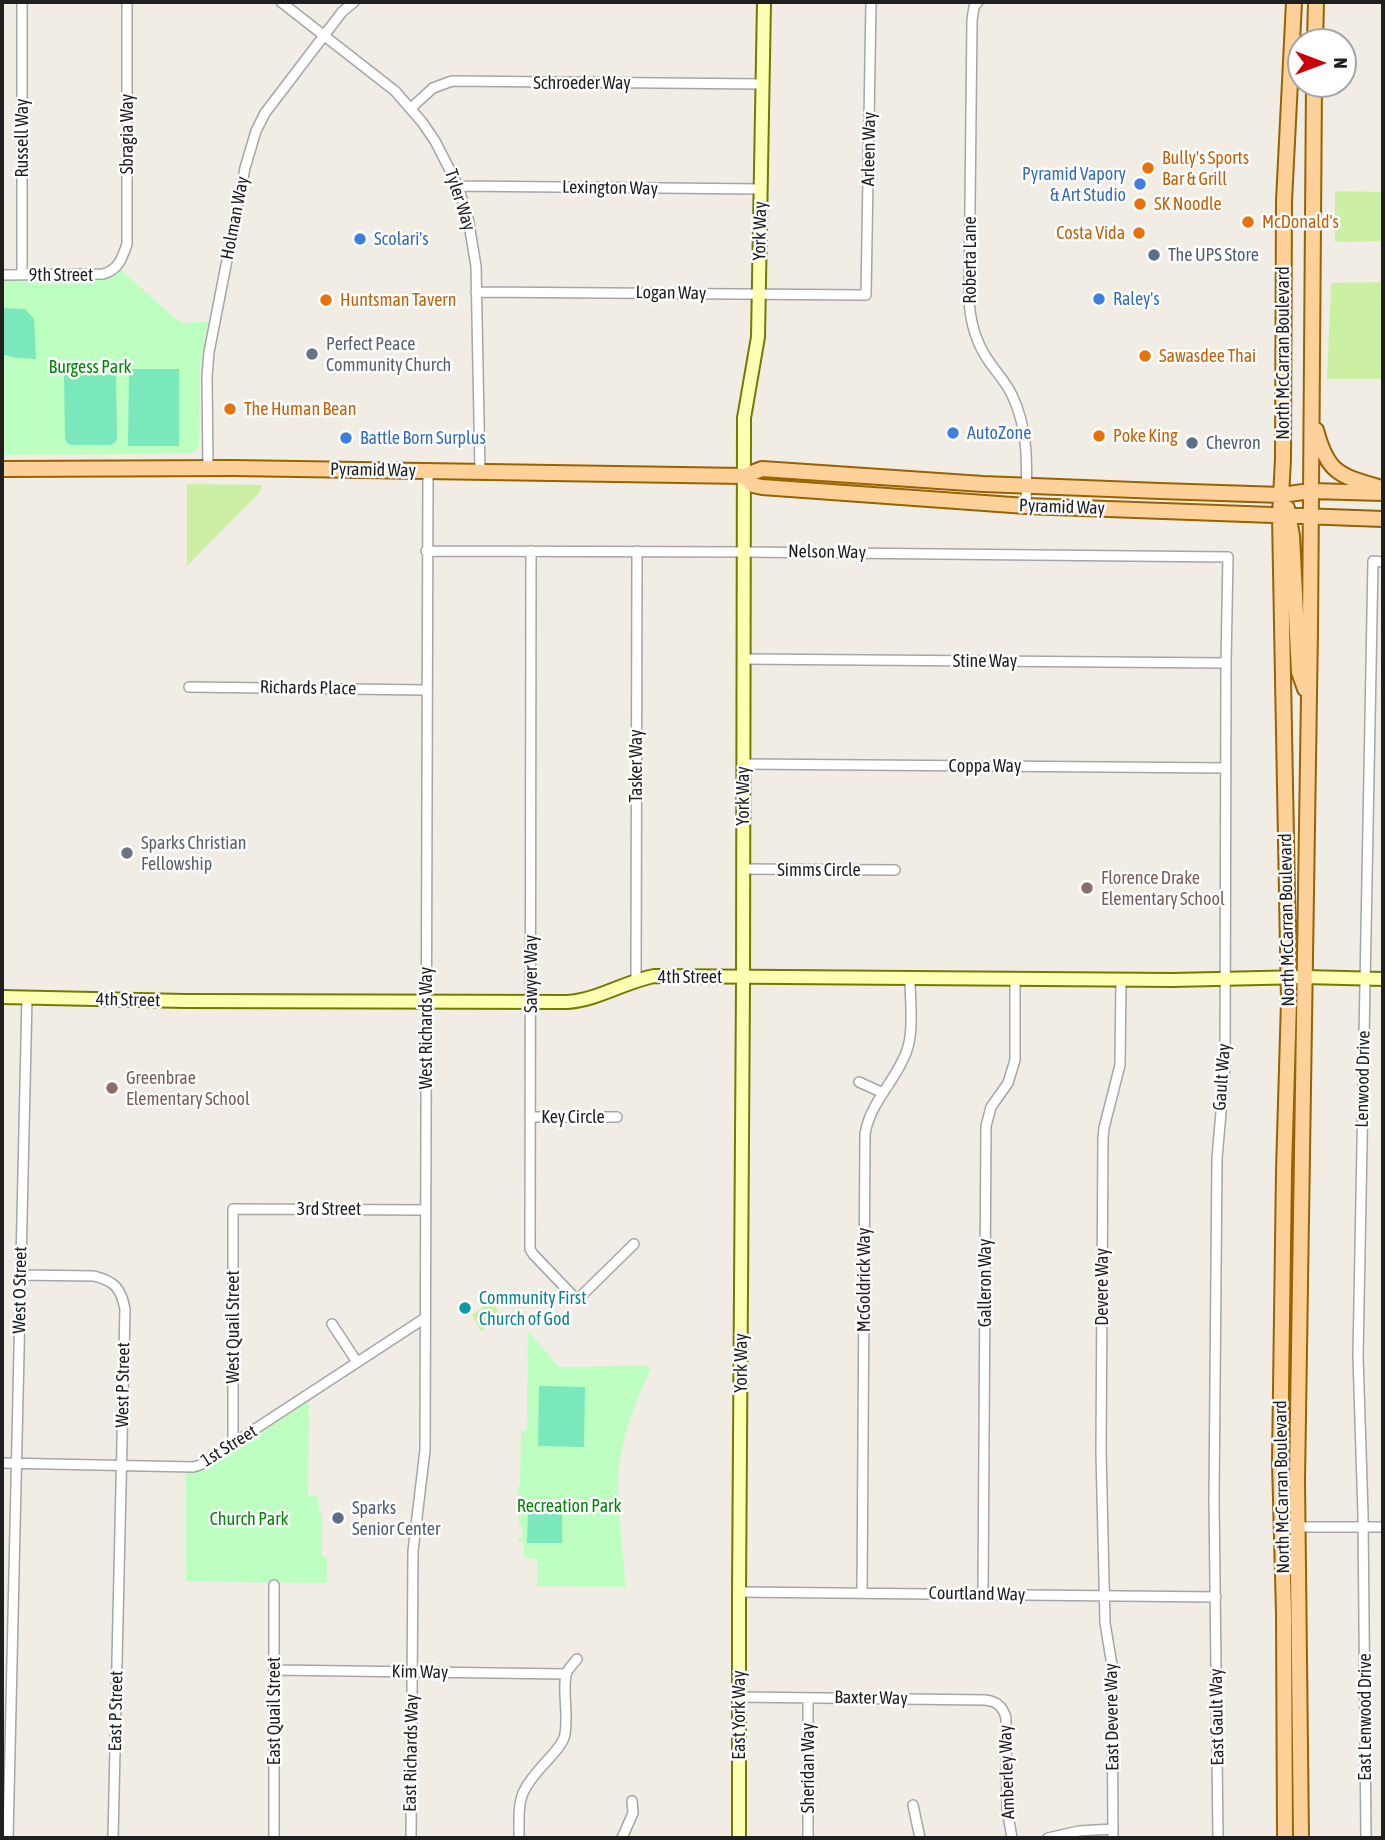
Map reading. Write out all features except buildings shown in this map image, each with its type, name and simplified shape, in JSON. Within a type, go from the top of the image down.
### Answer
[{"type":"main road","name":"North McCarran Boulevard","points":[[1294,2],[1295,28]]},
{"type":"main road","points":[[1315,28],[1316,2]]},
{"type":"main road","name":"North McCarran Boulevard","points":[[1285,1838],[1280,1462],[1289,1001],[1285,516],[1281,495],[1284,201],[1293,98]]},
{"type":"main road","points":[[1311,98],[1314,104]]},
{"type":"main road","name":"North McCarran Boulevard","points":[[1301,1838],[1297,1466],[1309,700],[1314,98]]},
{"type":"main road","points":[[1312,412],[1324,453],[1333,467],[1345,477],[1383,491]]},
{"type":"main road","name":"Pyramid Way","points":[[2,470],[208,468],[744,476],[762,469],[1027,485],[1281,495],[1311,491],[1383,491]]},
{"type":"main road","name":"Pyramid Way","points":[[744,476],[762,488],[1026,506],[1383,519]]},
{"type":"main road","points":[[1285,516],[1299,672],[1309,700]]},
{"type":"street","name":"Russell Way","points":[[22,2],[22,275]]},
{"type":"street","name":"Sbragia Way","points":[[118,265],[127,244],[127,2]]},
{"type":"street","name":"Tyler Way","points":[[281,2],[377,76],[411,108],[435,141],[458,186],[473,241],[480,471]]},
{"type":"street","name":"Holman Way","points":[[208,468],[209,359],[248,153],[265,113],[342,12],[354,2]]},
{"type":"street","name":"York Way","points":[[739,1592],[744,418],[758,337],[764,2]]},
{"type":"street","name":"Arleen Way","points":[[866,295],[872,2]]},
{"type":"street","name":"Roberta Lane","points":[[978,2],[974,7],[972,20],[968,299],[973,330],[980,346],[1011,392],[1017,406],[1027,445],[1026,506]]},
{"type":"street","name":"Schroeder Way","points":[[411,108],[433,88],[452,82],[763,84]]},
{"type":"street","name":"Lexington Way","points":[[458,186],[761,189]]},
{"type":"street","name":"9th Street","points":[[2,275],[96,275],[108,273],[118,265]]},
{"type":"street","name":"Logan Way","points":[[476,292],[866,295]]},
{"type":"street","name":"West Richards Way","points":[[412,1584],[415,1526],[425,1450],[428,471]]},
{"type":"street","name":"Nelson Way","points":[[426,551],[744,551],[1228,557]]},
{"type":"street","name":"Sawyer Way","points":[[531,551],[530,1249],[577,1300],[634,1244]]},
{"type":"street","name":"Tasker Way","points":[[636,981],[637,551]]},
{"type":"street","name":"Gault Way","points":[[1216,1597],[1214,1499],[1217,1158],[1225,1066],[1228,557]]},
{"type":"street","name":"Lenwood Drive","points":[[1364,1596],[1358,1356],[1364,978],[1378,562]]},
{"type":"street","name":"Stine Way","points":[[744,659],[1226,663]]},
{"type":"street","name":"Richards Place","points":[[189,687],[426,691]]},
{"type":"street","name":"Coppa Way","points":[[743,764],[1226,768]]},
{"type":"street","name":"Simms Circle","points":[[743,869],[895,870]]},
{"type":"street","name":"4th Street","points":[[2,997],[185,1001],[578,1001],[654,976],[1383,979]]},
{"type":"street","name":"McGoldrick Way","points":[[862,1593],[865,1134],[870,1113],[908,1048],[910,978]]},
{"type":"street","name":"Galleron Way","points":[[983,1594],[986,1126],[991,1107],[1008,1083],[1015,1060],[1015,979]]},
{"type":"street","name":"Devere Way","points":[[1105,1596],[1101,1451],[1103,1138],[1120,1065],[1121,979]]},
{"type":"street","name":"West O Street","points":[[8,1838],[27,998]]},
{"type":"street","points":[[859,1082],[883,1093]]},
{"type":"street","name":"Key Circle","points":[[530,1117],[617,1117]]},
{"type":"street","name":"3rd Street","points":[[233,1209],[425,1210]]},
{"type":"street","name":"West Quail Street","points":[[233,1209],[233,1444]]},
{"type":"street","name":"West P Street","points":[[20,1275],[94,1276],[106,1279],[116,1286],[122,1296],[125,1309],[119,1584]]},
{"type":"street","name":"1st Street","points":[[2,1463],[193,1468],[425,1318]]},
{"type":"street","points":[[332,1324],[357,1362]]},
{"type":"street","points":[[1282,1527],[1383,1527]]},
{"type":"street","name":"East P Street","points":[[113,1838],[119,1584]]},
{"type":"street","name":"East Quail Street","points":[[274,1584],[274,1838]]},
{"type":"street","name":"East Richards Way","points":[[411,1838],[412,1584]]},
{"type":"street","name":"Courtland Way","points":[[739,1592],[1216,1597]]},
{"type":"street","name":"East York Way","points":[[739,1592],[739,1838]]},
{"type":"street","name":"East Devere Way","points":[[1105,1596],[1105,1623],[1112,1665],[1113,1834]]},
{"type":"street","name":"East Lenwood Drive","points":[[1364,1596],[1366,1838]]},
{"type":"street","name":"East Gault Way","points":[[1216,1597],[1218,1838]]},
{"type":"street","points":[[519,1838],[519,1809],[524,1789],[563,1739],[566,1729],[566,1674],[577,1659]]},
{"type":"street","name":"Kim Way","points":[[274,1670],[566,1674]]},
{"type":"street","name":"Baxter Way","points":[[739,1697],[985,1700],[1000,1706]]},
{"type":"street","name":"Sheridan Way","points":[[808,1698],[808,1838]]},
{"type":"street","name":"Amberley Way","points":[[1000,1706],[1006,1718],[1007,1809],[1012,1838]]},
{"type":"street","points":[[622,1838],[633,1813],[632,1801]]},
{"type":"street","points":[[913,1805],[920,1838]]},
{"type":"street","points":[[1048,1838],[1079,1831],[1113,1834]]},
{"type":"green space","points":[[1335,191],[1383,192],[1381,241],[1335,242]]},
{"type":"green space","name":"Burgess Park","points":[[121,270],[177,320],[186,323],[208,321],[200,367],[199,446],[188,454],[2,455],[2,280],[95,280],[110,277]]},
{"type":"green space","points":[[1383,282],[1383,379],[1327,379],[1331,283]]},
{"type":"green space","points":[[2,308],[25,309],[34,319],[36,359],[2,354]]},
{"type":"green space","points":[[129,369],[179,369],[179,446],[128,446]]},
{"type":"green space","points":[[64,375],[116,375],[115,443],[67,443]]},
{"type":"green space","points":[[187,484],[262,485],[259,493],[187,566]]},
{"type":"green space","points":[[492,1301],[502,1317],[481,1331],[472,1315]]},
{"type":"green space","name":"Recreation Park","points":[[528,1331],[559,1367],[645,1366],[651,1369],[628,1425],[619,1470],[619,1510],[626,1587],[537,1586],[537,1559],[524,1558],[524,1542],[518,1541],[522,1538],[523,1528],[519,1525],[518,1486],[521,1431],[527,1430]]},
{"type":"green space","points":[[539,1386],[585,1387],[584,1447],[538,1446]]},
{"type":"green space","name":"Church Park","points":[[309,1401],[308,1496],[318,1496],[319,1511],[322,1515],[322,1556],[327,1557],[327,1583],[186,1582],[186,1472],[204,1471]]},
{"type":"green space","points":[[528,1511],[562,1511],[562,1543],[527,1543]]},
{"type":"place","name":"Bully's Sports Bar & Grill","points":[[1148,168]]},
{"type":"place","name":"Pyramid Vapory & Art Studio","points":[[1140,184]]},
{"type":"place","name":"SK Noodle","points":[[1140,204]]},
{"type":"place","name":"McDonald's","points":[[1248,222]]},
{"type":"place","name":"Costa Vida","points":[[1139,233]]},
{"type":"place","name":"Scolari's","points":[[360,239]]},
{"type":"place","name":"The UPS Store","points":[[1154,255]]},
{"type":"place","name":"Raley's","points":[[1099,299]]},
{"type":"place","name":"Huntsman Tavern","points":[[326,300]]},
{"type":"place","name":"Perfect Peace Community Church","points":[[312,354]]},
{"type":"place","name":"Sawasdee Thai","points":[[1145,356]]},
{"type":"place","name":"The Human Bean","points":[[230,409]]},
{"type":"place","name":"AutoZone","points":[[953,433]]},
{"type":"place","name":"Poke King","points":[[1099,436]]},
{"type":"place","name":"Battle Born Surplus","points":[[346,438]]},
{"type":"place","name":"Chevron","points":[[1192,443]]},
{"type":"place","name":"Sparks Christian Fellowship","points":[[127,853]]},
{"type":"place","name":"Florence Drake Elementary School","points":[[1087,888]]},
{"type":"place","name":"Greenbrae Elementary School","points":[[112,1088]]},
{"type":"place","name":"Community First Church of God","points":[[465,1308]]},
{"type":"place","name":"Sparks Senior Center","points":[[338,1518]]}]
